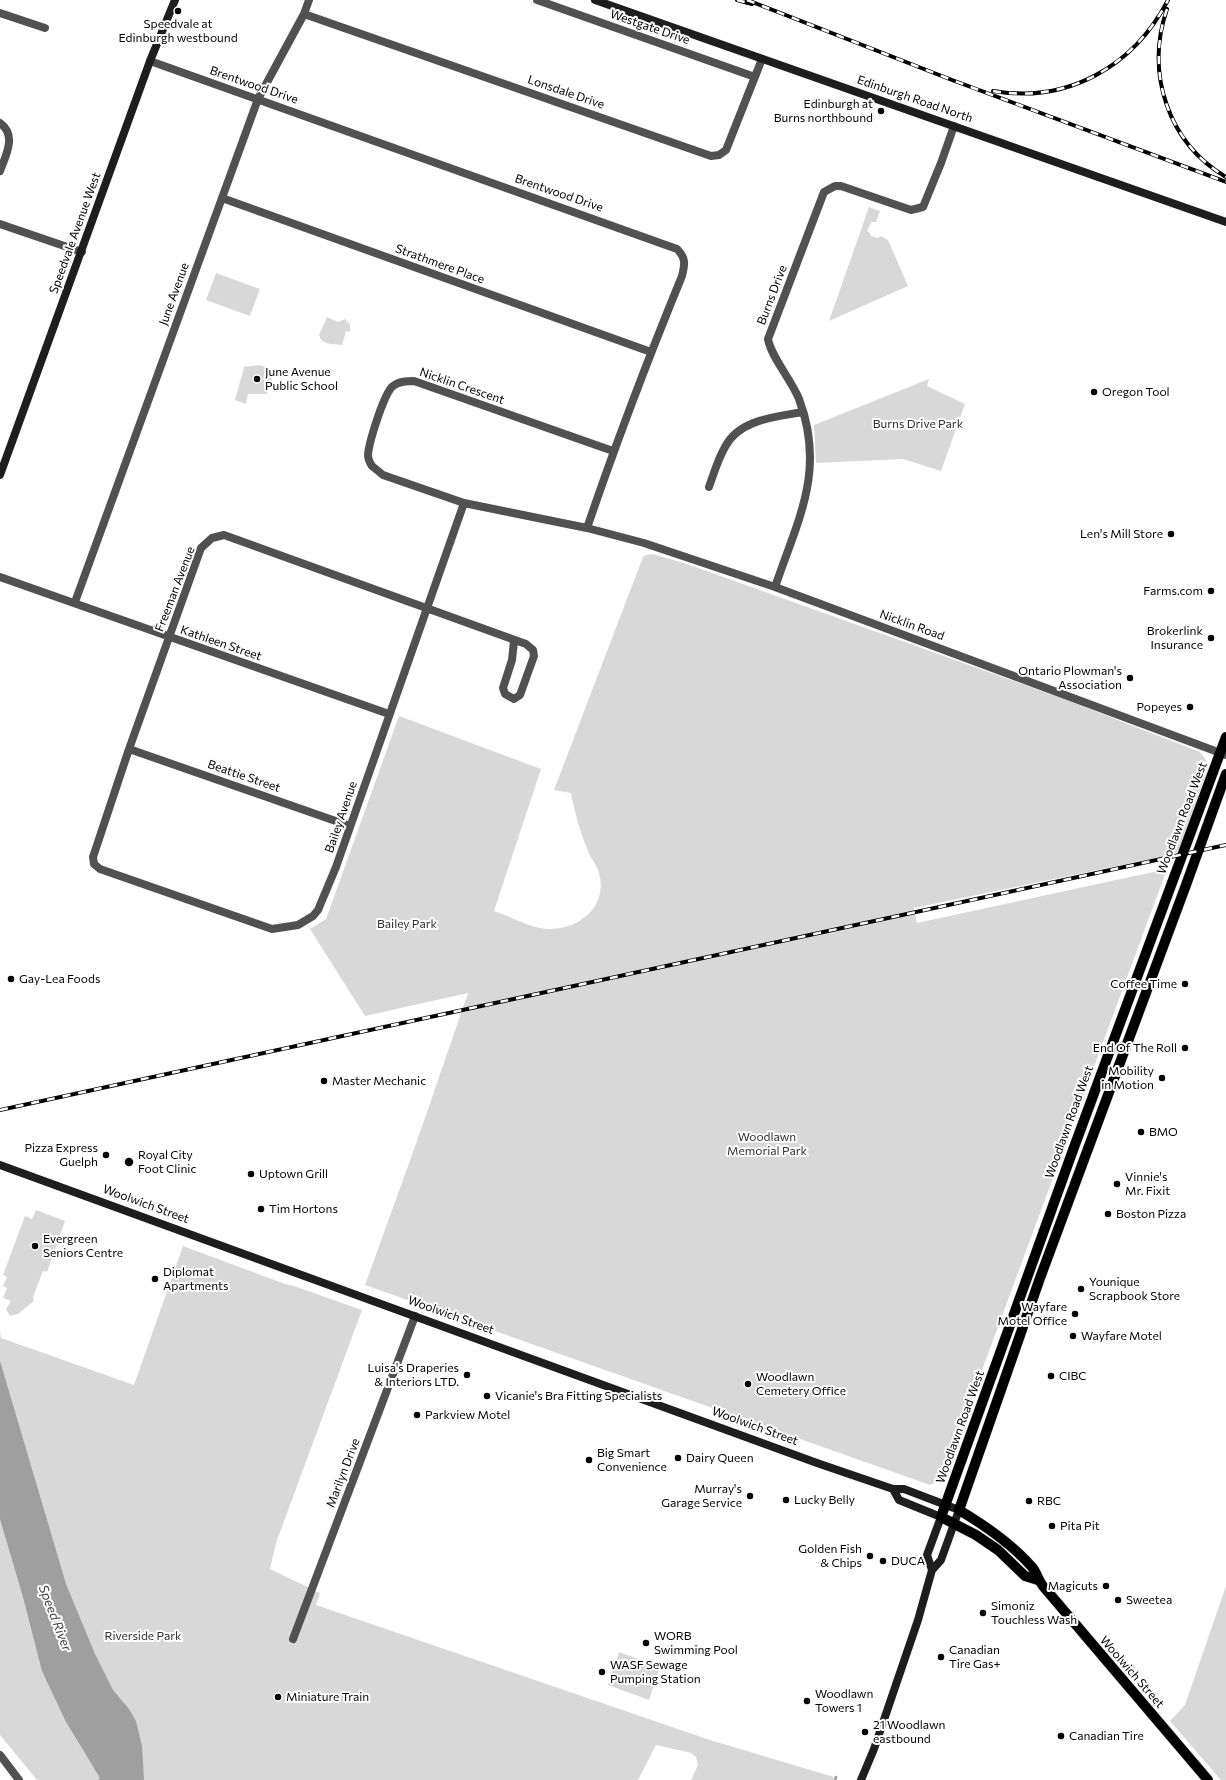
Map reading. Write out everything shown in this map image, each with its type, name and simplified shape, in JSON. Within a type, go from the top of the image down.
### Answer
[{"type":"main road","name":"Speedvale Avenue West","points":[[0,475],[150,61],[175,0]]},
{"type":"main road","name":"Edinburgh Road North","points":[[595,0],[1226,222]]},
{"type":"main road","name":"Woodlawn Road West","points":[[941,1517],[1075,1144],[1193,823],[1223,754],[1226,737]]},
{"type":"main road","name":"Woodlawn Road West","points":[[959,1510],[1043,1271],[1165,944],[1226,774]]},
{"type":"main road","name":"Woolwich Street","points":[[0,1165],[893,1489],[904,1489],[959,1510],[1006,1541],[1033,1568],[1038,1580],[1208,1780]]},
{"type":"main road","name":"Woolwich Street","points":[[893,1489],[900,1500],[941,1517],[976,1535],[998,1550],[1025,1576],[1038,1580]]},
{"type":"main road","points":[[861,1780],[874,1749],[918,1620],[932,1570],[941,1560],[959,1510]]},
{"type":"main road","points":[[932,1570],[928,1555],[941,1517]]},
{"type":"street","name":"June Avenue","points":[[75,602],[258,99],[304,14],[309,0]]},
{"type":"street","name":"Westgate Drive","points":[[536,0],[756,77]]},
{"type":"street","points":[[0,13],[45,28]]},
{"type":"street","name":"Lonsdale Drive","points":[[304,14],[711,156],[719,155],[726,150],[762,59]]},
{"type":"street","name":"Brentwood Drive","points":[[150,61],[677,249],[684,256],[685,265],[613,451],[587,528]]},
{"type":"street","points":[[0,123],[7,129],[10,138],[9,146],[0,171]]},
{"type":"street","name":"Burns Drive","points":[[775,587],[804,505],[809,485],[810,441],[803,412],[793,385],[771,350],[768,339],[824,192],[835,186],[841,186],[911,210],[923,207],[954,126]]},
{"type":"street","name":"Strathmere Place","points":[[222,198],[651,352]]},
{"type":"street","points":[[0,224],[82,252]]},
{"type":"street","name":"Nicklin Crescent","points":[[587,528],[464,503],[383,475],[372,466],[368,453],[380,411],[387,393],[394,385],[402,381],[414,381],[613,451]]},
{"type":"street","points":[[709,487],[725,447],[742,428],[760,421],[803,412]]},
{"type":"street","name":"Bailey Avenue","points":[[94,864],[100,869],[272,929],[289,928],[298,925],[313,916],[318,910],[336,868],[464,503]]},
{"type":"street","name":"Nicklin Road","points":[[587,528],[644,543],[775,587],[1223,754]]},
{"type":"street","name":"Freeman Avenue","points":[[94,864],[93,857],[129,749],[201,548],[212,538],[224,535],[428,608],[514,641],[526,644],[533,650],[534,656],[520,695],[514,699],[504,694],[503,688],[512,660],[514,641]]},
{"type":"street","name":"Kathleen Street","points":[[0,577],[75,602],[169,638],[389,714]]},
{"type":"street","name":"Beattie Street","points":[[129,749],[350,826]]},
{"type":"street","name":"Marilyn Drive","points":[[293,1639],[415,1316]]},
{"type":"street","points":[[0,1755],[19,1780]]},
{"type":"green space","points":[[869,207],[880,211],[876,222],[871,222],[867,231],[871,236],[878,238],[881,236],[888,240],[908,286],[829,321]]},
{"type":"green space","points":[[216,273],[260,289],[250,316],[206,300]]},
{"type":"green space","points":[[327,317],[338,322],[345,319],[350,325],[350,332],[346,331],[342,345],[328,343],[322,341],[320,338],[319,335]]},
{"type":"green space","points":[[259,365],[267,367],[272,378],[267,394],[248,394],[246,404],[235,400],[244,367]]},
{"type":"green space","name":"Burns Drive Park","points":[[929,379],[927,386],[965,404],[941,471],[903,459],[816,463],[814,425]]},
{"type":"green space","name":"Woodlawn Memorial Park","points":[[653,554],[687,564],[1064,699],[1200,752],[1206,760],[1207,771],[1179,849],[1175,854],[914,908],[917,923],[1167,869],[943,1476],[938,1481],[930,1485],[365,1285],[468,993],[365,1016],[310,929],[326,919],[399,716],[541,769],[494,911],[534,927],[553,929],[576,923],[594,908],[599,898],[601,886],[597,867],[589,854],[583,837],[571,793],[554,790],[643,557]]},
{"type":"green space","name":"Evergreen Seniors Centre","points":[[36,1210],[65,1221],[47,1272],[43,1271],[33,1297],[34,1301],[18,1314],[10,1316],[6,1309],[11,1301],[3,1298],[7,1288],[3,1286],[7,1277],[3,1275],[25,1216],[32,1219]]},
{"type":"green space","name":"Riverside Park","points":[[183,1246],[285,1284],[362,1310],[276,1543],[270,1569],[320,1593],[316,1605],[710,1740],[834,1777],[833,1780],[691,1780],[698,1765],[696,1757],[691,1753],[656,1745],[638,1780],[37,1780],[0,1735],[0,1331],[1,1338],[134,1385]]},
{"type":"green space","points":[[1226,1586],[1226,1780],[1221,1780],[1170,1721],[1185,1705]]},
{"type":"green space","points":[[619,1652],[660,1667],[649,1700],[608,1685]]},
{"type":"water","name":"Speed River","points":[[0,1361],[66,1584],[95,1654],[113,1690],[129,1709],[136,1721],[142,1746],[144,1780],[98,1780],[100,1778],[65,1720],[42,1671],[23,1597],[0,1519]]},
{"type":"railway","points":[[737,0],[752,4]]},
{"type":"railway","points":[[747,0],[952,80],[1226,182]]},
{"type":"railway","points":[[993,91],[1021,94],[1047,92],[1072,85],[1096,75],[1117,61],[1137,44],[1154,23],[1168,0]]},
{"type":"railway","points":[[1167,9],[1161,33],[1159,57],[1161,81],[1166,104],[1176,126],[1189,145],[1206,163],[1226,177]]},
{"type":"railway","points":[[0,1110],[1226,845]]},
{"type":"place","name":"Speedvale at Edinburgh westbound","points":[[178,11]]},
{"type":"place","name":"Edinburgh at Burns northbound","points":[[881,111]]},
{"type":"place","name":"June Avenue Public School","points":[[257,379]]},
{"type":"place","name":"Oregon Tool","points":[[1094,392]]},
{"type":"place","name":"Len's Mill Store","points":[[1171,534]]},
{"type":"place","name":"Farms.com","points":[[1211,591]]},
{"type":"place","name":"Brokerlink Insurance","points":[[1211,638]]},
{"type":"place","name":"Ontario Plowman's Association","points":[[1130,678]]},
{"type":"place","name":"Popeyes","points":[[1190,707]]},
{"type":"place","name":"Gay-Lea Foods","points":[[11,979]]},
{"type":"place","name":"Coffee Time","points":[[1185,984]]},
{"type":"place","name":"End Of The Roll","points":[[1185,1048]]},
{"type":"place","name":"Mobility in Motion","points":[[1162,1078]]},
{"type":"place","name":"Master Mechanic","points":[[324,1081]]},
{"type":"place","name":"BMO","points":[[1141,1132]]},
{"type":"place","name":"Pizza Express Guelph","points":[[106,1155]]},
{"type":"place","name":"Royal City Foot Clinic","points":[[129,1162]]},
{"type":"place","name":"Uptown Grill","points":[[251,1174]]},
{"type":"place","name":"Vinnie's Mr. Fixit","points":[[1117,1184]]},
{"type":"place","name":"Tim Hortons","points":[[261,1209]]},
{"type":"place","name":"Boston Pizza","points":[[1108,1214]]},
{"type":"place","name":"Evergreen Seniors Centre","points":[[35,1246]]},
{"type":"place","name":"Diplomat Apartments","points":[[155,1279]]},
{"type":"place","name":"Younique Scrapbook Store","points":[[1081,1289]]},
{"type":"place","name":"Wayfare Motel Office","points":[[1075,1314]]},
{"type":"place","name":"Wayfare Motel","points":[[1073,1336]]},
{"type":"place","name":"Luisa's Draperies & Interiors LTD.","points":[[467,1375]]},
{"type":"place","name":"CIBC","points":[[1051,1376]]},
{"type":"place","name":"Woodlawn Cemetery Office","points":[[748,1384]]},
{"type":"place","name":"Vicanie's Bra Fitting Specialists","points":[[487,1396]]},
{"type":"place","name":"Parkview Motel","points":[[417,1415]]},
{"type":"place","name":"Dairy Queen","points":[[678,1458]]},
{"type":"place","name":"Big Smart Convenience","points":[[589,1460]]},
{"type":"place","name":"Murray's Garage Service","points":[[750,1496]]},
{"type":"place","name":"Lucky Belly","points":[[786,1500]]},
{"type":"place","name":"RBC","points":[[1029,1501]]},
{"type":"place","name":"Pita Pit","points":[[1052,1526]]},
{"type":"place","name":"Golden Fish & Chips","points":[[870,1556]]},
{"type":"place","name":"DUCA","points":[[883,1561]]},
{"type":"place","name":"Magicuts","points":[[1106,1586]]},
{"type":"place","name":"Sweetea","points":[[1118,1600]]},
{"type":"place","name":"Simoniz Touchless Wash","points":[[983,1613]]},
{"type":"place","name":"WORB Swimming Pool","points":[[646,1643]]},
{"type":"place","name":"Canadian Tire Gas+","points":[[941,1657]]},
{"type":"place","name":"WASF Sewage Pumping Station","points":[[602,1672]]},
{"type":"place","name":"Miniature Train","points":[[278,1697]]},
{"type":"place","name":"Woodlawn Towers 1","points":[[807,1701]]},
{"type":"place","name":"21 Woodlawn eastbound","points":[[865,1732]]},
{"type":"place","name":"Canadian Tire","points":[[1061,1736]]},
{"type":"park label","name":"Bailey Park","points":[[407,924]]}]
